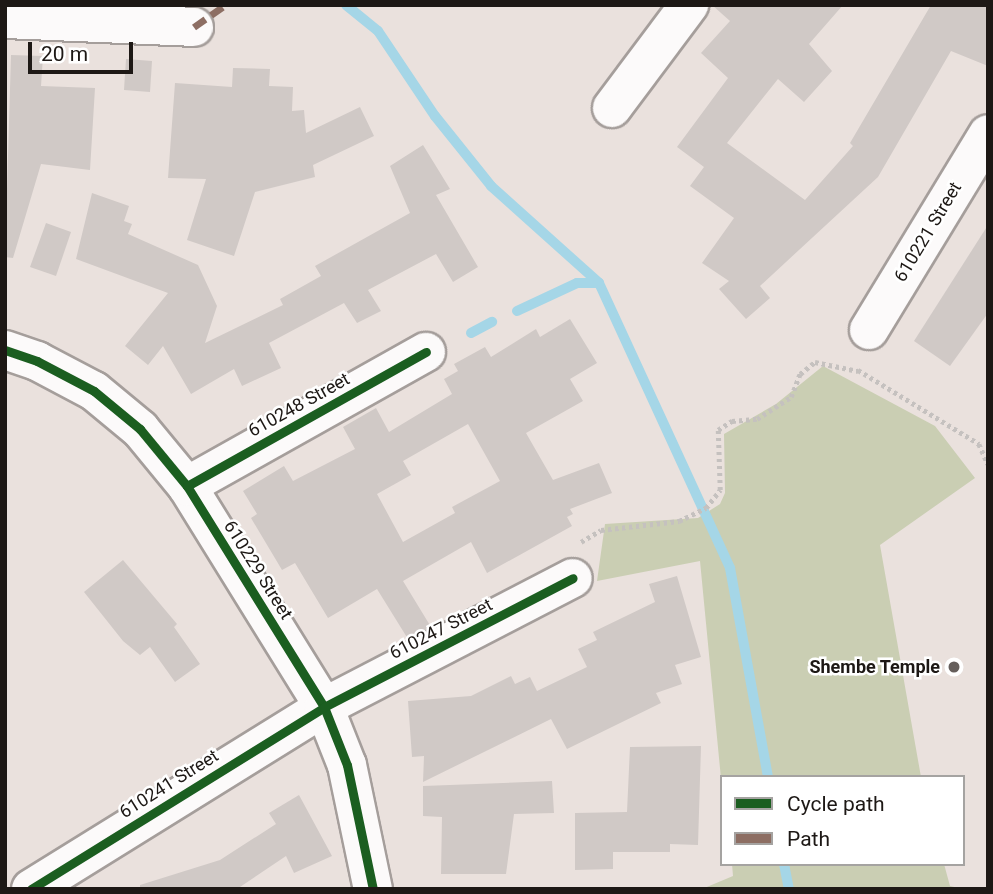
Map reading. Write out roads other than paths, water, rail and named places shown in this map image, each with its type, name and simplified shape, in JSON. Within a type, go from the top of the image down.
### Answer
[{"type":"street","points":[[612,108],[689,5]]},
{"type":"street","points":[[5,19],[194,27]]},
{"type":"street","name":"610221 Street","points":[[869,330],[988,134]]},
{"type":"street","name":"610229 Street","points":[[5,350],[37,361],[94,391],[141,429],[187,486],[324,707],[347,765],[373,889]]},
{"type":"street","name":"610248 Street","points":[[187,486],[426,352]]},
{"type":"street","name":"610247 Street","points":[[324,707],[573,579]]},
{"type":"street","name":"610241 Street","points":[[31,889],[324,707]]},
{"type":"waterway","points":[[346,5],[378,31],[435,116],[491,186],[599,283],[730,568],[768,775]]},
{"type":"waterway","points":[[517,311],[577,283],[599,283]]},
{"type":"waterway","points":[[471,333],[492,322]]},
{"type":"waterway","points":[[784,866],[789,889]]},
{"type":"place","name":"Shembe Temple","points":[[954,667]]}]
